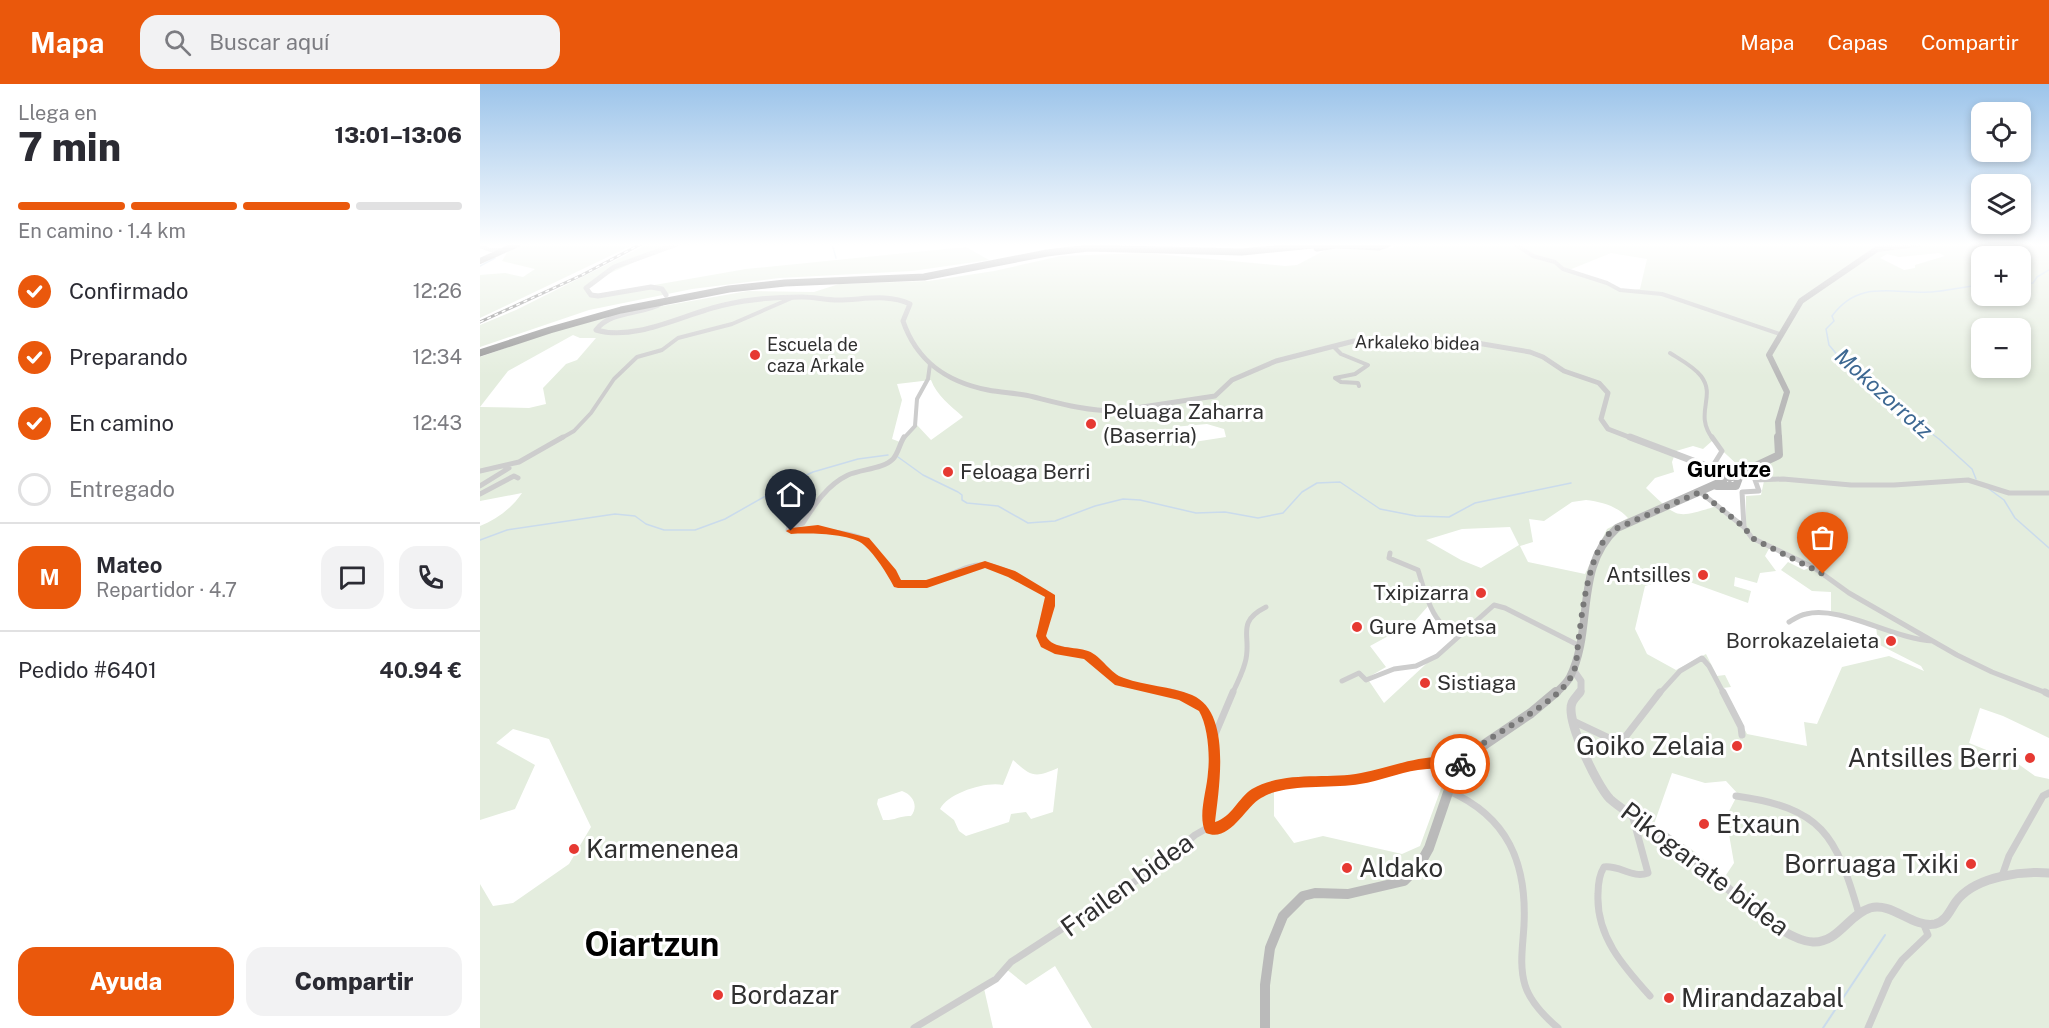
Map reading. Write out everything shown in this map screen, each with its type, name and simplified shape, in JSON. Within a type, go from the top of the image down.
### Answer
[{"type":"highway","points":[[480,351],[603,312],[718,288]]},
{"type":"highway","points":[[480,351],[604,314],[694,295],[749,288]]},
{"type":"main road","points":[[1265,1028],[1265,985],[1270,948],[1283,916],[1303,896],[1315,893],[1362,893],[1394,885],[1410,876],[1419,866],[1429,848],[1460,765],[1476,749],[1553,696],[1572,674],[1589,574],[1606,537],[1617,528],[1700,492],[1730,482],[1779,455],[1778,422],[1787,392],[1783,381],[1770,363],[1769,355],[1798,303],[1820,288]]},
{"type":"street","points":[[586,288],[591,295],[598,296],[645,288]]},
{"type":"street","points":[[657,288],[662,289],[666,295]]},
{"type":"street","points":[[1616,288],[1662,294],[1780,334]]},
{"type":"street","points":[[480,486],[579,426],[614,379],[635,359],[662,350],[678,338],[732,324],[795,297]]},
{"type":"street","name":"Arkaleko bidea","points":[[662,303],[657,307],[608,321],[599,325],[596,330],[606,333],[652,328],[723,305],[770,298],[838,300],[872,297],[908,302],[910,307],[904,324],[919,353],[949,378],[979,388],[1109,411],[1215,396],[1242,375],[1286,358],[1333,346],[1364,341],[1477,343],[1538,354],[1564,371],[1590,379],[1606,388],[1608,393],[1601,418],[1608,429],[1730,482]]},
{"type":"street","points":[[1333,346],[1338,353],[1368,365],[1355,374],[1335,378],[1341,382],[1358,383],[1359,386]]},
{"type":"street","points":[[1670,353],[1692,367],[1705,384],[1707,393],[1703,414],[1704,423],[1722,451],[1714,464],[1730,482],[1744,507],[1744,527]]},
{"type":"street","points":[[930,364],[928,379],[917,399],[916,422],[903,438],[890,461],[842,479],[816,502],[803,523],[789,526],[788,530],[818,529],[866,540],[892,573],[896,583],[900,585],[927,584],[985,564],[1012,574],[1050,595],[1050,606],[1041,636],[1045,644],[1055,649],[1087,655],[1119,682],[1179,695],[1198,703],[1208,715],[1215,776],[1209,828]]},
{"type":"street","points":[[480,471],[516,463]]},
{"type":"street","points":[[480,494],[514,476],[518,478]]},
{"type":"street","points":[[1730,482],[1760,491],[1755,480],[1783,479],[1851,485],[1894,485],[1959,480],[1977,482],[2009,493],[2049,493]]},
{"type":"street","points":[[1700,492],[1759,542],[1813,567],[1849,593],[1985,669],[2049,694]]},
{"type":"street","points":[[1390,554],[1389,558],[1418,570],[1427,601],[1446,630],[1454,635],[1460,634]]},
{"type":"street","points":[[1342,681],[1359,673],[1365,680],[1394,669],[1416,666],[1437,656],[1488,609],[1496,605],[1578,645]]},
{"type":"street","points":[[1212,746],[1216,729],[1229,705],[1246,662],[1248,620],[1252,614],[1266,607]]},
{"type":"street","points":[[1790,622],[1795,617],[1822,610],[1916,640],[1933,641]]},
{"type":"street","points":[[1572,674],[1581,691],[1571,704],[1573,720],[1611,739],[1626,736],[1678,673],[1692,662],[1702,658],[1709,666],[1742,727],[1742,735]]},
{"type":"street","name":"Pikogarate bidea","points":[[1573,720],[1595,778],[1610,799],[1703,865],[1759,912],[1792,936],[1809,942],[1829,939],[1859,914]]},
{"type":"street","name":"Frailen bidea","points":[[972,992],[996,979],[1016,958],[1077,921],[1157,867],[1195,835],[1209,828],[1222,826],[1242,810],[1255,794],[1308,781],[1359,779],[1418,765],[1455,762],[1460,765]]},
{"type":"street","points":[[1449,791],[1484,808],[1510,844],[1518,867],[1523,898],[1522,959],[1526,986],[1538,1008],[1558,1028]]},
{"type":"street","points":[[2001,878],[2043,796],[2049,793]]},
{"type":"street","points":[[1736,796],[1787,804],[1814,820],[1826,834],[1846,868],[1859,914],[1872,907],[1883,908],[1923,925],[1938,923],[1965,892],[2020,872],[2049,873]]},
{"type":"street","points":[[1631,813],[1648,873],[1636,874],[1617,867],[1604,867],[1600,874],[1597,908],[1602,931],[1608,943],[1621,964],[1650,996]]},
{"type":"street","points":[[1868,1028],[1889,979],[1902,960],[1928,935],[1923,925]]},
{"type":"street","points":[[914,1028],[972,992]]},
{"type":"green space","points":[[480,288],[543,288],[480,318]]},
{"type":"green space","points":[[560,288],[589,288],[593,293],[603,294],[637,288],[699,288],[589,310],[480,347],[480,325]]},
{"type":"green space","points":[[826,288],[1619,288],[1627,291],[1640,288],[1971,288],[1971,306],[2031,306],[2031,288],[2049,288],[2049,738],[2003,716],[1980,708],[1969,743],[2014,761],[2035,776],[2049,779],[2049,1028],[1092,1028],[1055,966],[1026,985],[1005,968],[983,984],[993,1028],[480,1028],[480,884],[493,906],[513,903],[569,864],[591,827],[549,739],[513,729],[496,743],[535,765],[515,809],[480,820],[480,526],[504,512],[522,493],[480,501],[480,407],[480,357],[560,329],[623,313],[748,291],[814,292]],"holes":[[[573,335],[580,338],[596,338],[577,360],[566,364],[543,388],[546,404],[529,408],[480,407],[508,371]],[[931,380],[940,396],[963,417],[931,440],[916,424],[900,442],[892,439],[902,400],[897,384]],[[1207,424],[1224,429],[1226,437],[1194,442],[1171,439],[1173,427]],[[1712,441],[1743,470],[1752,471],[1764,481],[1761,495],[1746,496],[1746,522],[1736,523],[1717,506],[1692,513],[1678,514],[1665,506],[1646,488],[1655,478],[1674,472],[1672,462],[1676,451],[1693,446],[1703,449]],[[1586,500],[1609,505],[1628,518],[1607,529],[1585,574],[1528,562],[1520,546],[1533,542],[1529,519],[1544,521],[1572,502]],[[1510,527],[1519,545],[1481,568],[1461,560],[1426,540],[1462,529]],[[1771,545],[1811,567],[1804,570],[1788,562],[1781,570],[1812,591],[1831,592],[1831,612],[1876,626],[1878,644],[1921,666],[1924,671],[1889,656],[1842,667],[1817,724],[1804,722],[1807,746],[1747,734],[1723,688],[1731,687],[1725,675],[1717,676],[1706,654],[1676,670],[1647,654],[1635,629],[1645,586],[1676,577],[1748,603],[1751,591],[1734,586],[1735,577],[1757,583],[1760,573],[1776,571],[1765,556]],[[1429,605],[1454,638],[1384,703],[1367,678],[1386,667],[1370,646],[1414,622]],[[1013,760],[1034,774],[1058,768],[1053,812],[1031,819],[1026,812],[1011,814],[1009,822],[966,836],[959,831],[954,820],[940,809],[944,803],[959,793],[987,785],[1003,785]],[[1422,764],[1450,764],[1420,846],[1402,854],[1323,836],[1294,843],[1274,816],[1274,789],[1311,781],[1351,781]],[[1672,773],[1705,783],[1726,781],[1738,794],[1726,817],[1734,863],[1724,878],[1695,852],[1654,824]],[[902,791],[912,798],[915,808],[911,816],[883,820],[877,804],[878,799]]]},
{"type":"waterway","name":"Mokozorrotz","points":[[1960,288],[1931,292],[1877,291],[1865,293],[1842,304],[1832,316],[1834,321],[1826,329],[1829,345],[1844,363],[1882,397],[1939,439],[1972,469],[1976,479]]},
{"type":"waterway","points":[[480,540],[507,530],[615,514],[635,516],[646,524],[664,530],[695,530],[725,519],[813,472],[858,459],[888,455]]},
{"type":"waterway","points":[[898,457],[923,475],[958,492],[962,495],[962,500],[967,503],[998,506],[1028,523],[1055,521],[1095,506],[1123,499],[1140,500],[1196,513],[1225,512],[1258,518],[1283,513],[1302,492],[1317,483],[1340,482],[1380,509],[1416,516],[1449,517],[1475,503],[1571,483]]},
{"type":"waterway","name":"Mokozorrotz","points":[[1989,489],[2004,500],[2015,518],[2049,548]]},
{"type":"waterway","points":[[1823,1028],[1885,935]]},
{"type":"railway","points":[[480,322],[554,288]]},
{"type":"way so far","points":[[1460,764],[1476,749],[1553,696],[1570,678],[1578,653],[1589,574],[1606,537],[1613,530],[1700,492],[1744,527],[1752,538],[1823,574]]},
{"type":"place","name":"Escuela de caza Arkale","points":[[755,355]]},
{"type":"place","name":"Peluaga Zaharra (Baserria)","points":[[1091,424]]},
{"type":"place","name":"Feloaga Berri","points":[[948,472]]},
{"type":"place","name":"Antsilles","points":[[1703,575]]},
{"type":"place","name":"Txipizarra","points":[[1481,593]]},
{"type":"place","name":"Gure Ametsa","points":[[1357,627]]},
{"type":"place","name":"Borrokazelaieta","points":[[1891,641]]},
{"type":"place","name":"Sistiaga","points":[[1425,683]]},
{"type":"place","name":"Goiko Zelaia","points":[[1737,746]]},
{"type":"place","name":"Antsilles Berri","points":[[2030,758]]},
{"type":"place","name":"Etxaun","points":[[1704,824]]},
{"type":"place","name":"Karmenenea","points":[[574,849]]},
{"type":"place","name":"Borruaga Txiki","points":[[1971,864]]},
{"type":"place","name":"Aldako","points":[[1347,868]]},
{"type":"place","name":"Bordazar","points":[[718,995]]},
{"type":"place","name":"Mirandazabal","points":[[1669,998]]},
{"type":"district","name":"Gurutze","points":[[1729,469]]},
{"type":"district","name":"Oiartzun","points":[[652,944]]},
{"type":"route","points":[[791,531],[818,529],[866,540],[898,584],[927,584],[985,564],[1012,574],[1050,595],[1050,606],[1041,636],[1045,644],[1055,649],[1087,655],[1119,682],[1190,699],[1198,703],[1208,715],[1215,769],[1213,803],[1208,825],[1211,829],[1222,826],[1242,810],[1255,794],[1269,789],[1308,781],[1338,781],[1373,777],[1418,765],[1455,762],[1460,764]]}]
